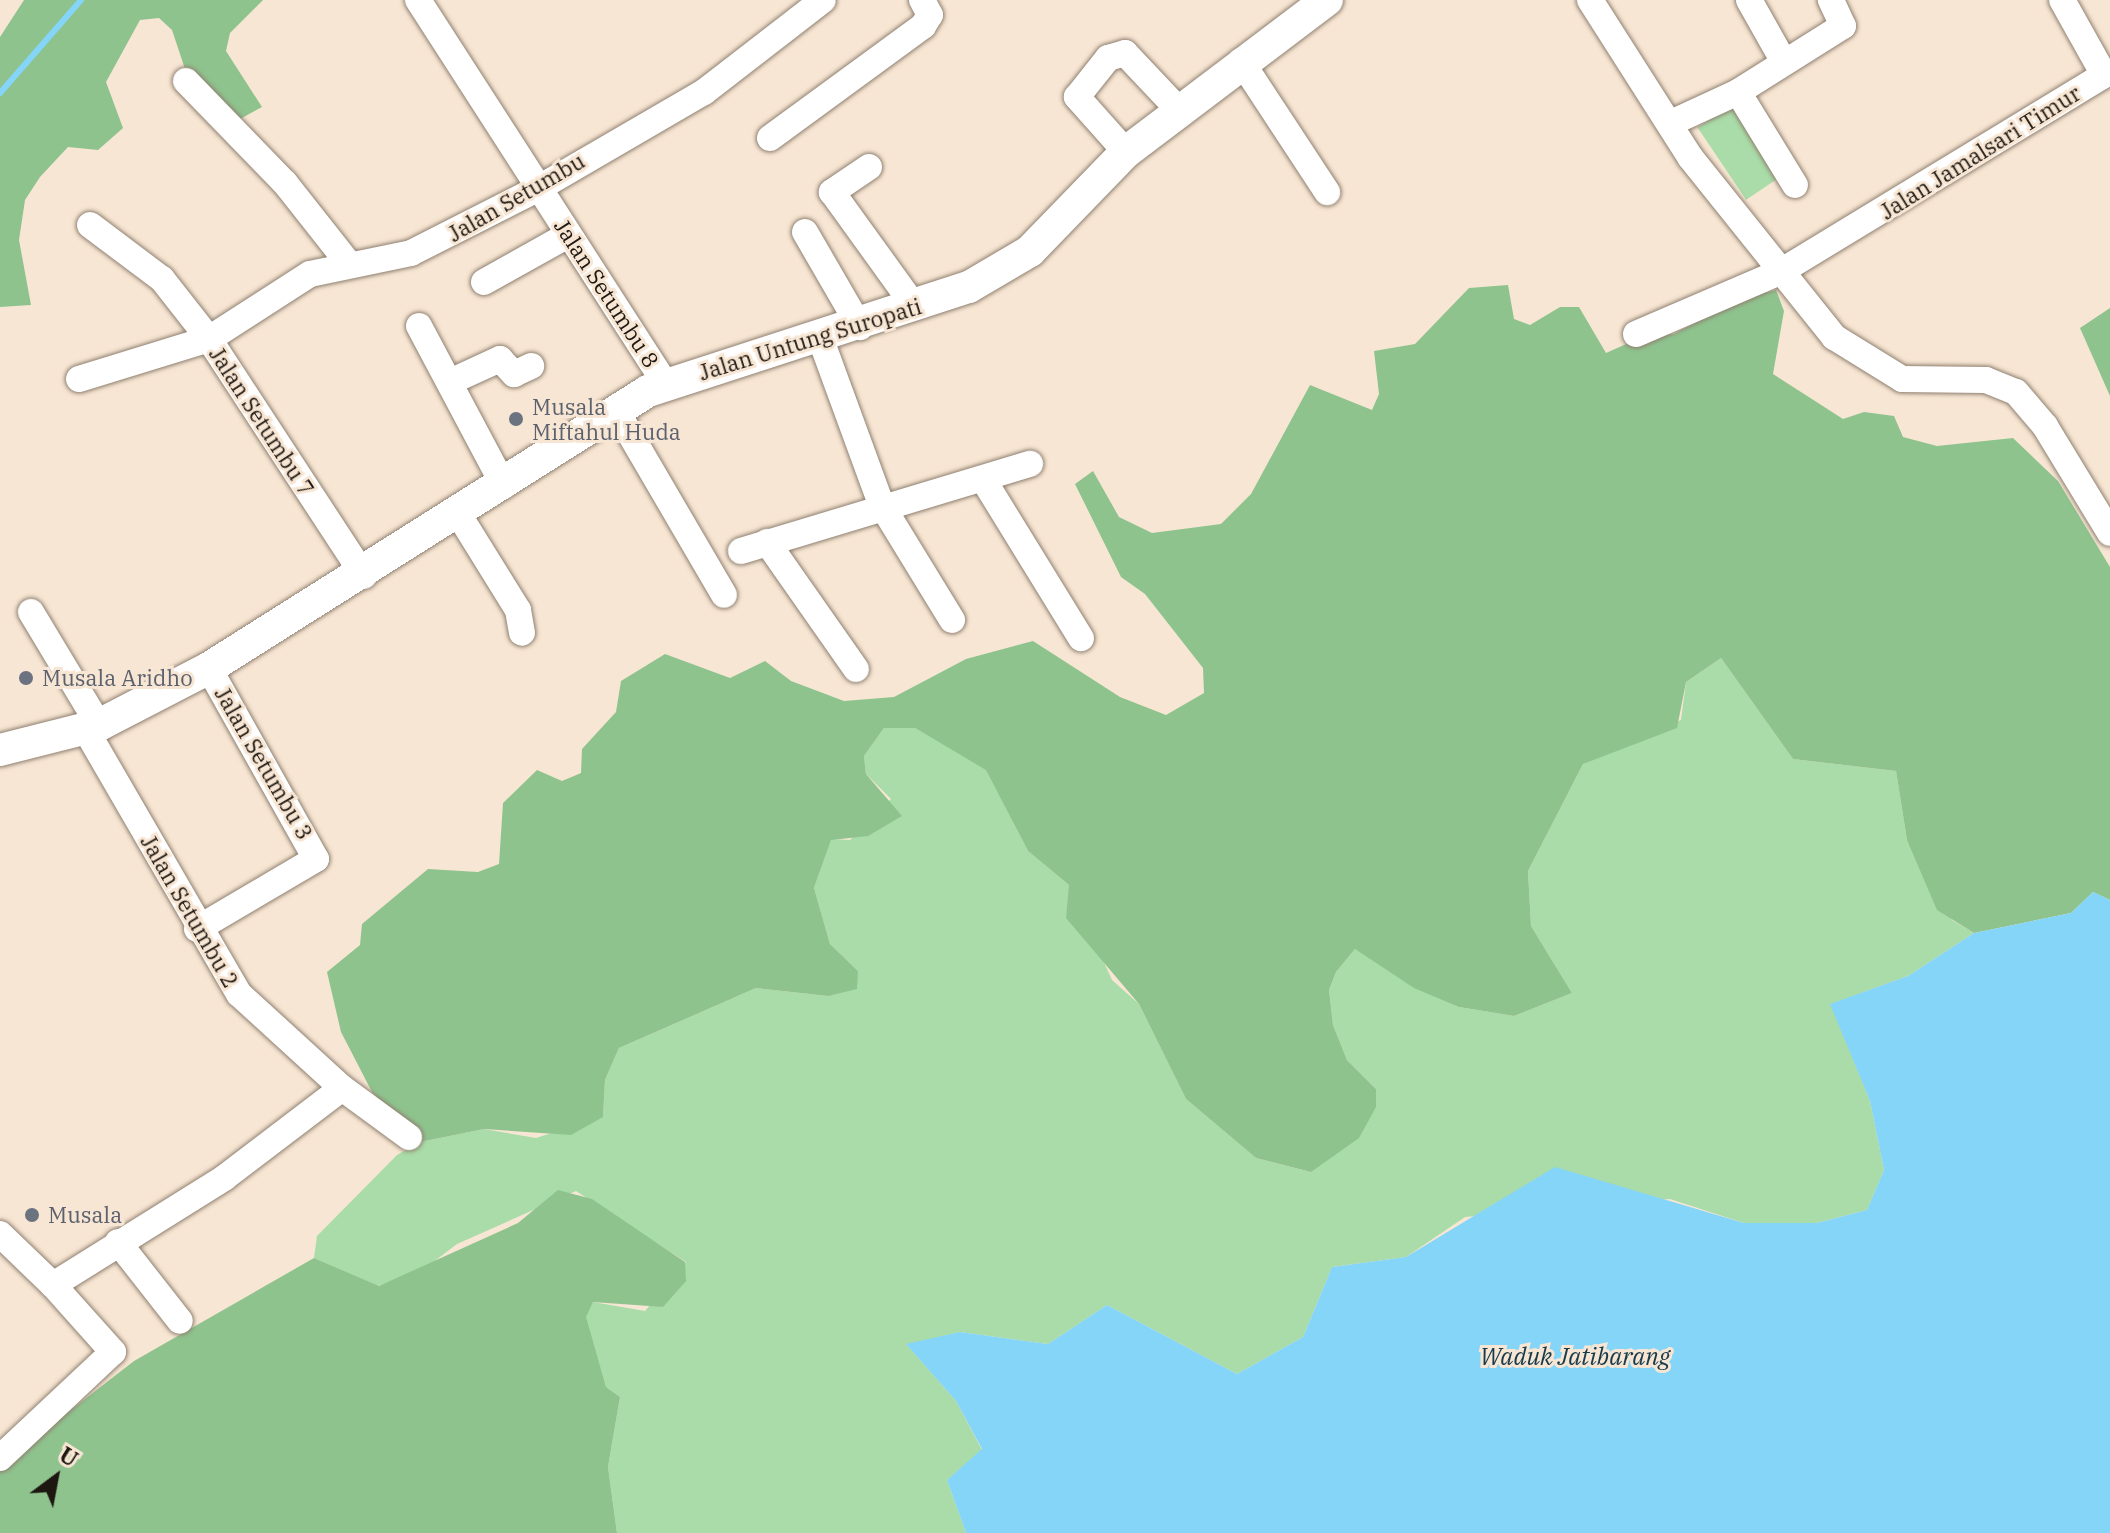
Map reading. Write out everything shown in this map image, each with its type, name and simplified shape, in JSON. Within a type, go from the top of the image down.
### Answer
[{"type":"main road","name":"Jalan Untung Suropati","points":[[0,750],[93,728],[209,668],[364,576],[616,410],[665,384],[821,340],[969,287],[1030,251],[1126,152],[1241,61],[1327,0]]},
{"type":"street","name":"Jalan Setumbu 8","points":[[418,0],[665,384]]},
{"type":"street","points":[[770,138],[923,26],[930,15],[922,0]]},
{"type":"street","points":[[1590,0],[1671,123],[1780,272],[1834,337],[1902,379],[1986,380],[2016,392],[2045,426],[2110,533]]},
{"type":"street","points":[[1749,0],[1784,62]]},
{"type":"street","points":[[1671,123],[1738,92],[1843,26],[1831,0]]},
{"type":"street","name":"Jalan Jamalsari Timur","points":[[1780,272],[2104,75],[2062,0]]},
{"type":"street","name":"Jalan Setumbu","points":[[209,339],[310,274],[411,253],[539,188],[704,92],[814,7]]},
{"type":"street","points":[[1126,152],[1077,97],[1108,58],[1125,53],[1178,109]]},
{"type":"street","points":[[1241,61],[1327,192]]},
{"type":"street","points":[[186,81],[285,183],[349,264]]},
{"type":"street","points":[[1738,92],[1795,185]]},
{"type":"street","points":[[869,167],[832,192],[915,307]]},
{"type":"street","points":[[90,225],[162,279],[209,339]]},
{"type":"street","points":[[805,232],[860,327]]},
{"type":"street","points":[[484,282],[568,235]]},
{"type":"street","points":[[1636,334],[1780,272]]},
{"type":"street","points":[[419,326],[452,381],[504,486]]},
{"type":"street","name":"Jalan Setumbu 7","points":[[79,379],[209,339],[364,576]]},
{"type":"street","points":[[821,340],[881,504],[952,620]]},
{"type":"street","points":[[452,381],[500,359],[514,374],[531,366]]},
{"type":"street","points":[[616,410],[724,595]]},
{"type":"street","points":[[741,551],[881,504],[1030,464]]},
{"type":"street","points":[[983,479],[1081,638]]},
{"type":"street","points":[[459,515],[518,610],[522,633]]},
{"type":"street","points":[[767,542],[856,669]]},
{"type":"street","name":"Jalan Setumbu 2","points":[[31,612],[197,929],[239,994],[342,1088],[409,1137]]},
{"type":"street","name":"Jalan Setumbu 3","points":[[197,929],[316,859],[209,668]]},
{"type":"street","points":[[53,1285],[224,1178],[342,1088]]},
{"type":"street","points":[[124,1240],[180,1321]]},
{"type":"street","points":[[0,1458],[113,1352],[53,1285],[4,1246]]},
{"type":"green space","points":[[24,0],[263,0],[230,33],[226,51],[262,107],[240,119],[185,69],[172,30],[159,18],[140,20],[106,82],[123,128],[98,150],[68,147],[40,177],[25,200],[19,240],[31,305],[0,307],[0,37]]},
{"type":"green space","points":[[1734,103],[1783,175],[1746,200],[1698,128]]},
{"type":"green space","points":[[1508,285],[1514,319],[1530,325],[1560,307],[1579,307],[1606,353],[1642,337],[1674,334],[1738,300],[1776,290],[1784,311],[1773,374],[1843,419],[1864,412],[1894,416],[1903,437],[1937,446],[2013,438],[2058,481],[2110,567],[2110,900],[2093,892],[2071,913],[1974,933],[1937,910],[1907,840],[1896,771],[1793,759],[1721,658],[1686,682],[1677,728],[1583,764],[1528,871],[1531,926],[1572,993],[1514,1016],[1459,1007],[1414,988],[1355,949],[1336,972],[1329,990],[1333,1025],[1347,1060],[1376,1089],[1376,1107],[1359,1138],[1311,1172],[1256,1158],[1186,1099],[1139,1004],[1066,918],[1069,885],[1028,851],[986,770],[915,728],[884,728],[864,756],[866,774],[902,816],[868,836],[831,840],[814,888],[830,944],[858,971],[857,989],[828,996],[756,988],[619,1048],[605,1080],[603,1117],[571,1135],[484,1129],[420,1142],[372,1092],[341,1032],[327,972],[360,945],[362,924],[428,869],[478,872],[499,864],[503,803],[537,770],[562,781],[581,773],[582,749],[616,712],[621,681],[665,654],[730,678],[765,661],[791,681],[844,701],[894,697],[966,659],[1033,641],[1120,697],[1166,715],[1204,693],[1203,668],[1145,594],[1121,577],[1075,484],[1093,471],[1119,517],[1152,533],[1221,524],[1251,494],[1310,385],[1372,410],[1379,394],[1374,351],[1415,344],[1469,288]]},
{"type":"green space","points":[[2110,308],[2110,396],[2080,328]]},
{"type":"green space","points":[[1721,658],[1793,759],[1896,771],[1907,840],[1952,920],[1974,933],[1908,976],[1831,1004],[1870,1101],[1884,1170],[1867,1210],[1817,1223],[1744,1223],[1670,1199],[1465,1217],[1406,1257],[1332,1267],[1303,1337],[1237,1374],[1107,1305],[1048,1344],[960,1332],[907,1345],[956,1401],[982,1450],[947,1480],[966,1533],[617,1533],[608,1467],[620,1397],[606,1387],[585,1317],[593,1302],[645,1311],[686,1262],[576,1191],[457,1244],[419,1273],[378,1286],[314,1258],[317,1236],[397,1155],[420,1142],[484,1129],[536,1138],[603,1117],[605,1080],[619,1048],[756,988],[828,996],[858,971],[830,944],[814,888],[831,839],[850,840],[891,799],[866,774],[864,756],[884,728],[915,728],[986,769],[1028,851],[1069,885],[1112,980],[1139,1004],[1186,1099],[1256,1158],[1311,1172],[1376,1089],[1347,1060],[1333,1025],[1329,990],[1336,972],[1355,949],[1459,1007],[1514,1016],[1572,993],[1531,926],[1528,871],[1583,764],[1681,720],[1686,682]]},
{"type":"green space","points":[[558,1190],[592,1199],[685,1262],[686,1281],[663,1307],[593,1302],[586,1317],[606,1387],[620,1397],[608,1467],[617,1533],[0,1533],[0,1465],[134,1361],[314,1258],[379,1286],[518,1223]]},
{"type":"water","name":"Waduk Jatibarang","points":[[2093,892],[2110,900],[2110,1533],[966,1533],[947,1480],[982,1449],[956,1401],[906,1344],[960,1332],[1048,1344],[1107,1305],[1237,1374],[1303,1337],[1332,1267],[1406,1257],[1555,1167],[1744,1223],[1817,1223],[1867,1210],[1884,1170],[1870,1101],[1830,1004],[1908,976],[1974,933],[2071,913]]},
{"type":"waterway","points":[[0,93],[81,0]]},
{"type":"place","name":"Musala Miftahul Huda","points":[[516,419]]},
{"type":"place","name":"Musala Aridho","points":[[26,678]]},
{"type":"place","name":"Musala","points":[[32,1215]]}]
